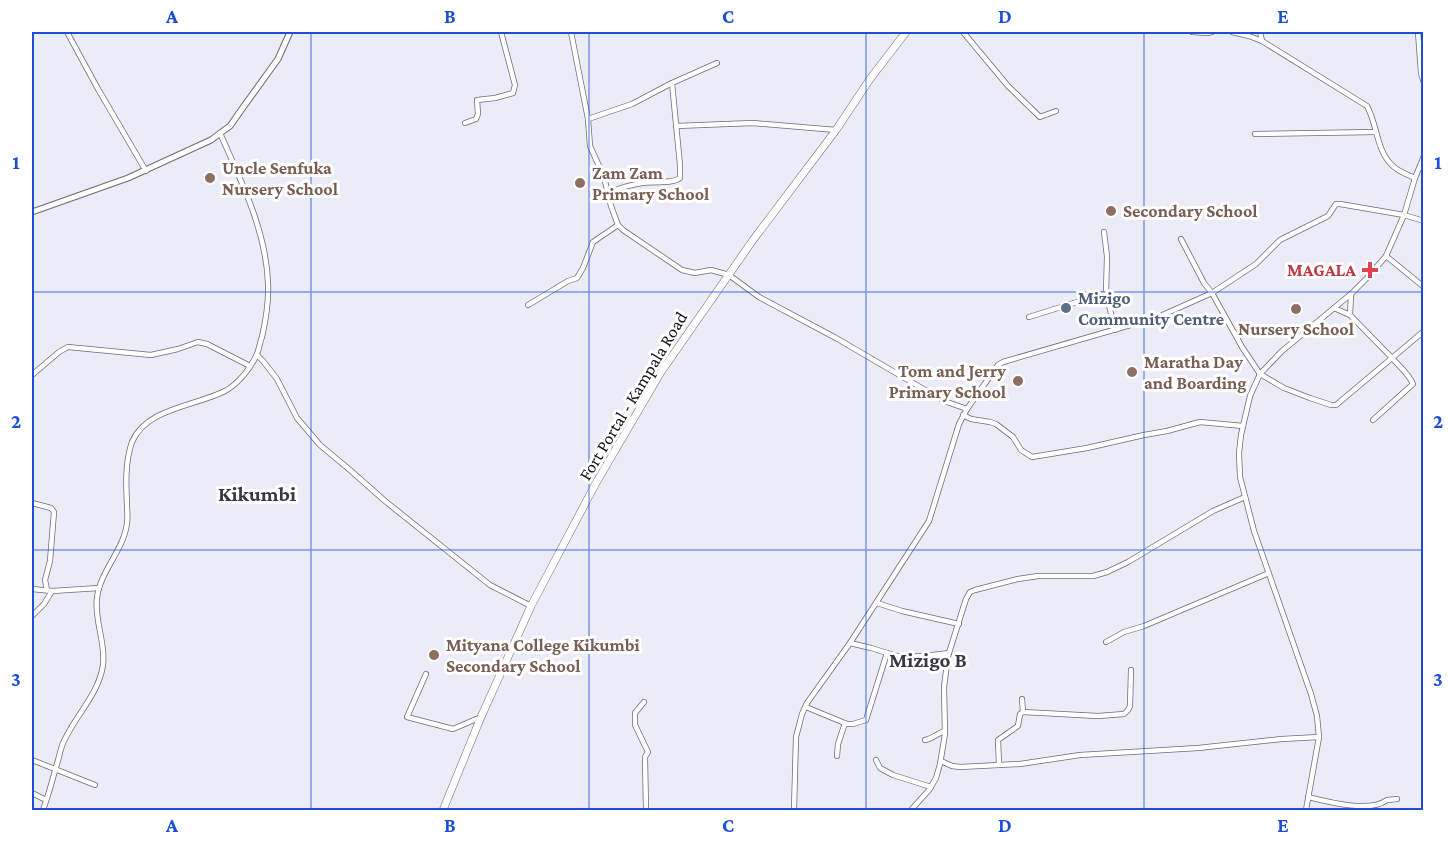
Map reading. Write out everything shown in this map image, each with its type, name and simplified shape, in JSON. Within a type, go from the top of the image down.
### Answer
[{"type":"main road","name":"Fort Portal - Kampala Road","points":[[443,810],[481,717],[531,606],[596,483],[661,372],[753,240],[906,32]]},
{"type":"street","points":[[67,32],[146,171]]},
{"type":"street","points":[[32,212],[146,171],[211,140],[230,126],[278,59],[290,32]]},
{"type":"street","points":[[465,123],[476,118],[477,100],[513,93],[514,86],[501,32]]},
{"type":"street","points":[[571,32],[588,119],[590,146],[600,167],[618,225],[623,231],[682,270],[695,273],[711,270],[729,275],[759,297],[837,338],[940,398],[967,409]]},
{"type":"street","points":[[963,32],[1008,86],[1040,117],[1056,111]]},
{"type":"street","points":[[1192,32],[1212,32]]},
{"type":"street","points":[[1232,32],[1262,40],[1367,106],[1386,159],[1395,169],[1415,178]]},
{"type":"street","points":[[1260,32],[1262,40]]},
{"type":"street","points":[[1418,32],[1421,73],[1424,83]]},
{"type":"street","points":[[588,119],[632,104],[717,63]]},
{"type":"street","points":[[609,194],[640,183],[666,181],[672,183],[680,178],[672,83]]},
{"type":"street","points":[[676,126],[753,123],[836,130]]},
{"type":"street","points":[[1255,134],[1376,132]]},
{"type":"street","points":[[43,810],[63,742],[90,697],[103,665],[97,598],[101,581],[118,548],[127,522],[126,480],[132,442],[137,432],[157,416],[224,392],[236,383],[257,355],[267,315],[266,260],[249,198],[220,133]]},
{"type":"street","points":[[1306,810],[1319,737],[1317,716],[1254,531],[1245,497],[1240,477],[1239,453],[1243,426],[1250,396],[1260,374],[1281,351],[1351,294],[1386,256],[1399,230],[1423,159]]},
{"type":"street","points":[[794,810],[796,737],[806,707],[850,644],[929,521],[963,415],[999,365],[1158,317],[1212,293],[1256,264],[1280,240],[1328,216],[1336,204],[1404,214],[1424,221]]},
{"type":"street","points":[[528,305],[577,278],[584,268],[593,242],[618,225]]},
{"type":"street","points":[[1104,232],[1107,256],[1106,293],[1114,330]]},
{"type":"street","points":[[1182,239],[1196,267],[1260,374],[1284,388],[1310,398],[1334,405],[1340,402],[1424,331]]},
{"type":"street","points":[[1386,256],[1422,285]]},
{"type":"street","points":[[1029,317],[1106,293]]},
{"type":"street","points":[[1350,315],[1351,294]]},
{"type":"street","points":[[1334,308],[1350,315],[1412,381],[1413,384],[1373,420]]},
{"type":"street","points":[[32,375],[58,352],[68,347],[151,355],[198,342],[207,344],[250,366]]},
{"type":"street","points":[[257,355],[277,379],[297,418],[320,445],[385,501],[490,585],[531,606]]},
{"type":"street","points":[[963,415],[996,424],[1013,437],[1021,450],[1032,457],[1086,448],[1200,422],[1243,426]]},
{"type":"street","points":[[911,810],[931,787],[941,761],[945,731],[944,687],[949,652],[970,592],[1038,576],[1093,576],[1107,572],[1128,562],[1213,511],[1245,497]]},
{"type":"street","points":[[32,503],[54,509],[50,561],[45,580],[50,590],[44,604],[32,616]]},
{"type":"street","points":[[1106,642],[1124,632],[1144,626],[1269,573]]},
{"type":"street","points":[[32,589],[99,588]]},
{"type":"street","points":[[877,603],[958,624]]},
{"type":"street","points":[[850,644],[897,656],[910,657],[949,652]]},
{"type":"street","points":[[806,707],[845,723],[853,724],[866,720],[887,653]]},
{"type":"street","points":[[1023,712],[1098,716],[1124,714],[1130,706],[1131,670]]},
{"type":"street","points":[[426,674],[407,717],[453,729],[481,717]]},
{"type":"street","points":[[999,765],[998,740],[1018,726],[1020,714],[1023,712],[1022,699]]},
{"type":"street","points":[[644,702],[635,713],[635,725],[648,752],[645,757],[646,810]]},
{"type":"street","points":[[837,756],[838,744],[845,723]]},
{"type":"street","points":[[926,740],[945,731]]},
{"type":"street","points":[[941,761],[952,766],[1020,764],[1092,754],[1198,748],[1319,737]]},
{"type":"street","points":[[32,760],[95,784]]},
{"type":"street","points":[[876,760],[880,768],[893,775],[931,787]]},
{"type":"street","points":[[32,793],[46,800]]},
{"type":"street","points":[[1308,797],[1346,806],[1377,804],[1397,799]]},
{"type":"place","name":"Uncle Senfuka Nursery School","points":[[210,178]]},
{"type":"place","name":"Zam Zam Primary School","points":[[580,183]]},
{"type":"place","name":"Secondary School","points":[[1111,211]]},
{"type":"place","name":"MAGALA","points":[[1370,270]]},
{"type":"place","name":"Mizigo Community Centre","points":[[1066,308]]},
{"type":"place","name":"Nursery School","points":[[1296,309]]},
{"type":"place","name":"Maratha Day and Boarding","points":[[1132,372]]},
{"type":"place","name":"Tom and Jerry Primary School","points":[[1018,381]]},
{"type":"place","name":"Mityana College Kikumbi Secondary School","points":[[434,655]]},
{"type":"district","name":"Kikumbi","points":[[257,494]]},
{"type":"district","name":"Mizigo B","points":[[928,660]]}]
